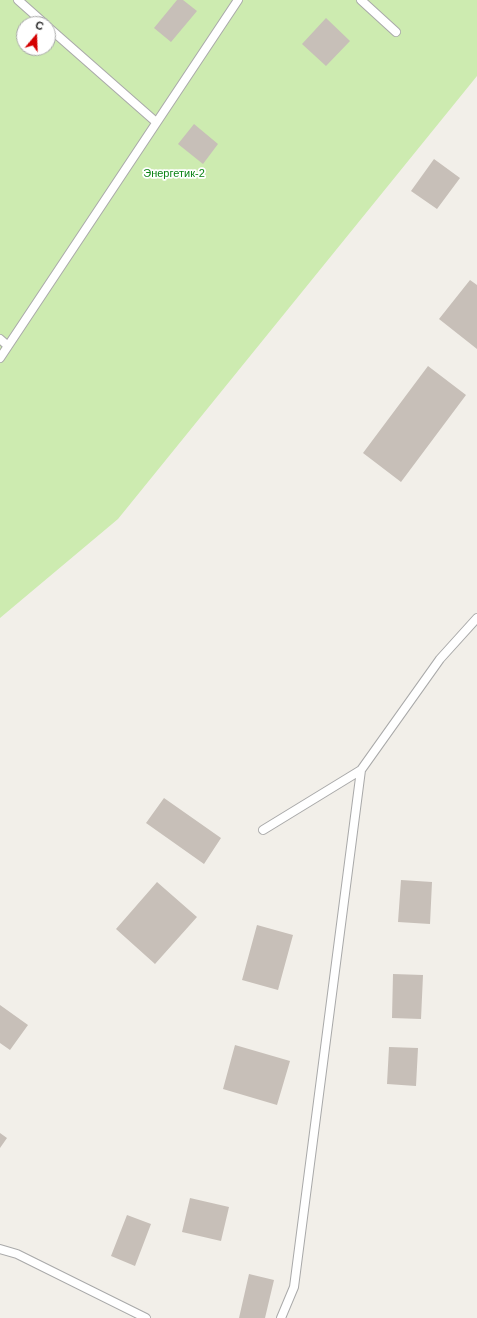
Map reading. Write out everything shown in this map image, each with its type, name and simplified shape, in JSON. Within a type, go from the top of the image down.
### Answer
[{"type":"lane","points":[[18,0],[36,16]]},
{"type":"lane","points":[[0,358],[238,0]]},
{"type":"lane","points":[[361,0],[396,32]]},
{"type":"lane","points":[[56,34],[156,122]]},
{"type":"lane","points":[[0,339],[8,346]]},
{"type":"lane","points":[[263,830],[361,770],[440,659],[477,618]]},
{"type":"lane","points":[[281,1318],[294,1287],[361,770]]},
{"type":"lane","points":[[0,1249],[17,1254],[146,1318]]},
{"type":"green space","name":"Энергетик-2","points":[[0,0],[477,0],[477,76],[118,519],[0,618]]},
{"type":"building","points":[[177,0],[183,0],[197,11],[171,42],[154,28]]},
{"type":"building","points":[[326,18],[350,41],[326,66],[302,44]]},
{"type":"building","points":[[194,124],[218,144],[203,164],[178,144]]},
{"type":"building","points":[[434,159],[460,178],[437,209],[411,191]]},
{"type":"building","points":[[470,280],[477,285],[477,349],[439,319]]},
{"type":"building","points":[[428,366],[466,395],[401,482],[363,453]]},
{"type":"building","points":[[164,798],[221,838],[204,864],[146,823]]},
{"type":"building","points":[[401,880],[432,882],[430,924],[398,922]]},
{"type":"building","points":[[157,882],[197,917],[155,964],[116,929]]},
{"type":"building","points":[[257,925],[293,935],[278,990],[242,980]]},
{"type":"building","points":[[393,974],[423,975],[421,1019],[392,1018]]},
{"type":"building","points":[[0,1005],[28,1025],[10,1050],[0,1043]]},
{"type":"building","points":[[235,1045],[290,1061],[277,1105],[223,1089]]},
{"type":"building","points":[[389,1047],[418,1048],[416,1086],[387,1084]]},
{"type":"building","points":[[0,1133],[7,1138],[0,1148]]},
{"type":"building","points":[[190,1198],[229,1207],[221,1241],[182,1232]]},
{"type":"building","points":[[127,1215],[151,1224],[135,1266],[111,1256]]},
{"type":"building","points":[[249,1274],[274,1280],[265,1318],[239,1318]]}]
